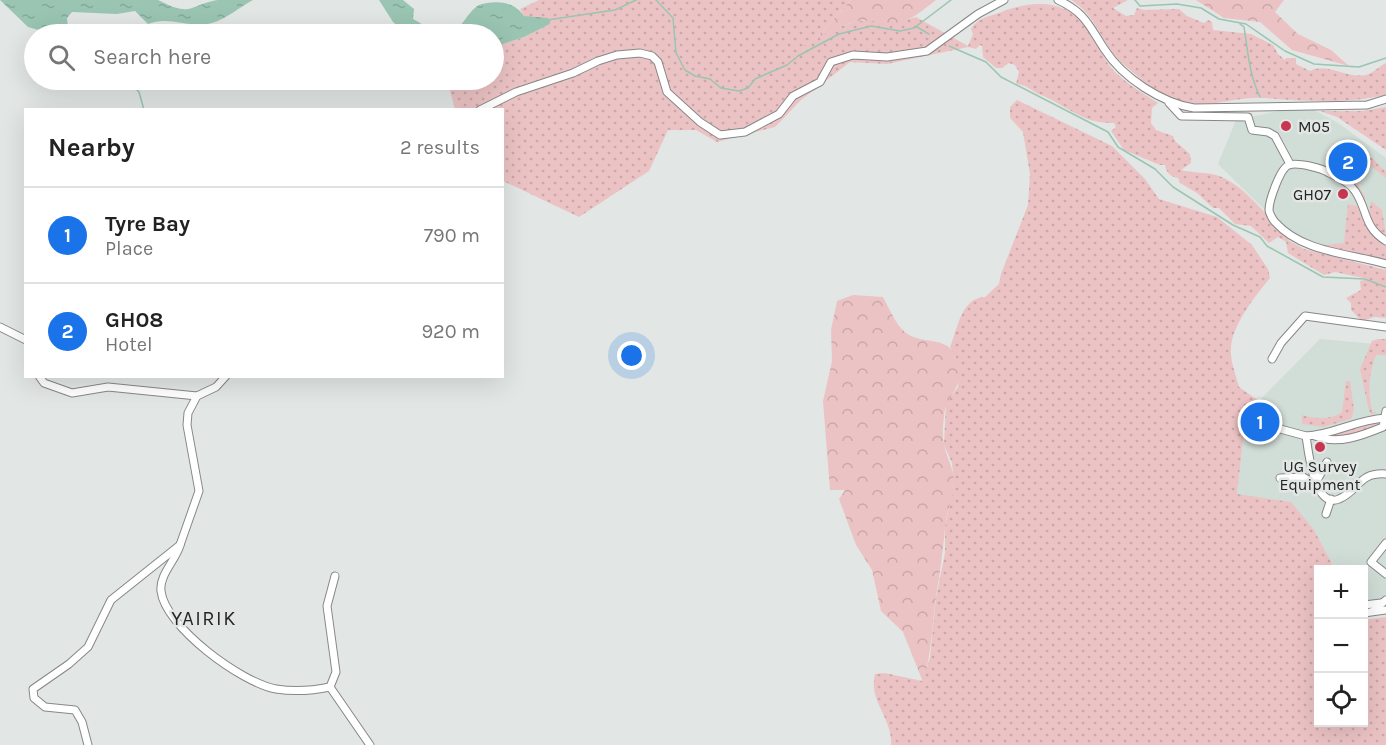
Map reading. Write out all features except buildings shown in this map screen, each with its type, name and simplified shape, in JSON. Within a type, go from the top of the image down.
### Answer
[{"type":"street","points":[[484,108],[516,92],[573,73],[598,61],[617,55],[640,53],[652,56],[658,62],[667,92],[700,122],[720,135],[745,132],[779,114],[794,96],[820,82],[831,62],[853,55],[887,57],[927,51],[978,14],[1004,0]]},
{"type":"street","points":[[1058,0],[1085,17],[1119,68],[1168,102],[1181,116],[1248,117],[1252,130],[1268,132],[1275,136],[1290,164]]},
{"type":"street","points":[[1168,102],[1194,108],[1367,105],[1386,99]]},
{"type":"street","points":[[1386,241],[1370,227],[1355,191],[1343,180],[1329,172],[1290,164],[1283,168],[1276,182],[1269,209],[1274,221],[1304,243],[1386,264]]},
{"type":"street","points":[[1272,359],[1281,343],[1305,316],[1386,327]]},
{"type":"street","points":[[0,327],[24,339]]},
{"type":"street","points":[[40,378],[44,383],[72,393],[108,387],[197,396],[216,387],[224,378]]},
{"type":"street","points":[[197,396],[188,413],[187,425],[200,491],[177,555],[162,580],[161,590],[171,615],[182,629],[207,652],[262,686],[304,692],[330,687]]},
{"type":"street","points":[[1273,427],[1306,436],[1334,440],[1362,436],[1383,427],[1385,415],[1362,420],[1316,436]]},
{"type":"street","points":[[1306,436],[1315,484]]},
{"type":"street","points":[[1315,484],[1327,462]]},
{"type":"street","points":[[1280,478],[1303,477],[1315,484],[1323,494],[1331,499],[1339,499],[1363,478],[1386,474]]},
{"type":"street","points":[[1326,514],[1331,499]]},
{"type":"street","points":[[1386,543],[1371,562],[1386,574]]},
{"type":"street","points":[[88,745],[82,722],[75,710],[45,707],[34,698],[33,689],[69,664],[88,647],[111,600],[180,544]]},
{"type":"street","points":[[330,687],[336,672],[327,606],[335,576]]},
{"type":"street","points":[[330,687],[369,745]]},
{"type":"shaded area","points":[[1293,108],[1314,110],[1338,123],[1386,158],[1386,268],[1311,247],[1277,222],[1218,164],[1236,120]]},
{"type":"shaded area","points":[[1320,339],[1386,345],[1386,603],[1368,610],[1368,565],[1332,565],[1237,494],[1244,433],[1259,401]]},
{"type":"green space","points":[[539,0],[851,0],[823,31],[806,45],[834,28],[857,21],[871,20],[891,24],[916,17],[968,46],[973,34],[971,29],[978,21],[987,17],[1029,5],[1051,5],[1061,8],[1081,20],[1090,30],[1106,60],[1118,75],[1158,103],[1152,108],[1151,123],[1156,130],[1173,136],[1175,141],[1190,154],[1191,163],[1181,170],[1226,179],[1252,199],[1291,238],[1288,240],[1304,249],[1386,270],[1386,318],[1374,317],[1362,321],[1351,310],[1351,303],[1346,298],[1361,290],[1360,281],[1368,279],[1335,272],[1324,275],[1288,253],[1286,242],[1278,237],[1269,243],[1251,226],[1235,224],[1219,208],[1213,208],[1197,193],[1180,183],[1178,178],[1170,175],[1165,165],[1124,150],[1111,131],[1116,127],[1114,123],[1093,121],[1027,87],[1016,84],[1019,72],[1015,65],[1009,63],[1002,68],[996,68],[983,57],[980,45],[976,49],[968,47],[887,64],[850,62],[801,100],[775,127],[717,142],[696,130],[668,130],[649,171],[579,217],[504,181],[504,108],[455,108],[450,90],[504,90],[504,44],[550,24],[524,16],[520,9]]},
{"type":"green space","points":[[851,0],[936,0],[904,21],[891,24],[867,21],[850,23],[827,32],[799,50],[823,31]]},
{"type":"green space","points":[[1071,0],[1128,0],[1113,8],[1126,16],[1134,15],[1137,8],[1144,10],[1179,9],[1187,16],[1204,23],[1208,20],[1212,22],[1213,30],[1251,34],[1273,45],[1285,60],[1296,58],[1296,64],[1310,71],[1324,68],[1361,75],[1369,74],[1386,63],[1386,95],[1340,101],[1253,98],[1196,104],[1173,100],[1146,83],[1119,60],[1086,12]]},
{"type":"green space","points":[[1196,0],[1284,0],[1275,12],[1298,34],[1331,50],[1349,66],[1292,50],[1260,22],[1224,18]]},
{"type":"green space","points":[[1017,100],[1112,146],[1145,179],[1159,199],[1217,217],[1252,245],[1268,269],[1270,278],[1245,311],[1232,340],[1231,358],[1239,387],[1259,401],[1244,433],[1237,494],[1291,502],[1314,530],[1332,564],[1314,565],[1314,727],[1368,727],[1368,619],[1386,617],[1386,745],[891,745],[891,736],[875,693],[875,674],[885,673],[922,681],[930,658],[936,597],[945,553],[945,526],[954,484],[952,463],[944,445],[946,403],[958,387],[959,366],[950,347],[965,308],[977,299],[985,297],[999,284],[1028,205],[1030,174],[1023,132],[1010,118],[1010,107]]},
{"type":"green space","points":[[1386,107],[1386,150],[1337,117],[1320,111],[1363,111]]},
{"type":"green space","points":[[1363,156],[1372,158],[1386,172],[1386,178],[1371,166],[1357,180],[1352,174],[1365,197],[1365,210],[1357,187],[1347,179],[1347,175]]},
{"type":"green space","points":[[1371,201],[1382,210],[1386,236],[1372,221]]},
{"type":"green space","points":[[1348,204],[1357,206],[1367,225],[1386,246],[1386,259],[1324,249],[1324,245],[1344,243]]},
{"type":"green space","points":[[853,295],[883,297],[905,332],[913,337],[944,344],[955,355],[959,366],[959,380],[947,403],[944,416],[943,441],[953,472],[954,483],[946,522],[930,650],[923,682],[903,632],[881,611],[872,570],[856,545],[839,499],[845,490],[830,490],[823,401],[832,361],[831,330],[837,301]]},
{"type":"green space","points":[[1386,339],[1386,355],[1376,355],[1371,369],[1369,390],[1372,412],[1377,412],[1372,415],[1369,411],[1360,369],[1372,341]]},
{"type":"green space","points":[[1346,381],[1350,381],[1354,410],[1351,419],[1323,427],[1302,424],[1302,415],[1323,418],[1342,412]]},
{"type":"green space","points":[[1378,423],[1352,435],[1323,436]]},
{"type":"water","points":[[0,0],[158,0],[178,8],[190,9],[218,0],[253,0],[222,19],[204,24],[163,21],[148,24],[135,11],[117,14],[72,12],[67,18],[68,24],[25,24]]},
{"type":"water","points":[[379,0],[403,0],[414,9],[413,19],[421,24],[395,24]]},
{"type":"water","points":[[491,2],[515,7],[524,16],[548,18],[550,24],[504,44],[504,24],[462,24],[479,5]]},
{"type":"waterway","points":[[547,20],[615,10],[636,0]]},
{"type":"waterway","points":[[656,0],[673,18],[676,53],[685,70],[695,76],[710,79],[721,88],[739,91],[748,88],[755,79],[787,65],[798,56],[839,34],[871,26],[900,31],[914,28],[951,0]]},
{"type":"waterway","points":[[1135,0],[1140,6],[1177,4],[1201,8],[1219,19],[1246,24],[1285,51],[1314,64],[1359,67],[1386,58]]},
{"type":"waterway","points":[[1240,24],[1244,27],[1251,71],[1260,97]]},
{"type":"waterway","points":[[917,27],[929,34]]},
{"type":"waterway","points":[[949,46],[986,62],[1001,77],[1108,132],[1118,147],[1155,169],[1173,187],[1233,225],[1260,237],[1267,246],[1323,277],[1365,279],[1386,287]]},
{"type":"waterway","points":[[137,90],[143,108]]},
{"type":"place","name":"M05","points":[[1286,126]]},
{"type":"place","name":"GH08","points":[[1348,162]]},
{"type":"place","name":"GH07","points":[[1343,194]]},
{"type":"place","name":"Tyre Bay","points":[[1260,422]]},
{"type":"place","name":"UG Survey Equipment","points":[[1320,447]]},
{"type":"district","name":"YAIRIK","points":[[204,618]]}]
